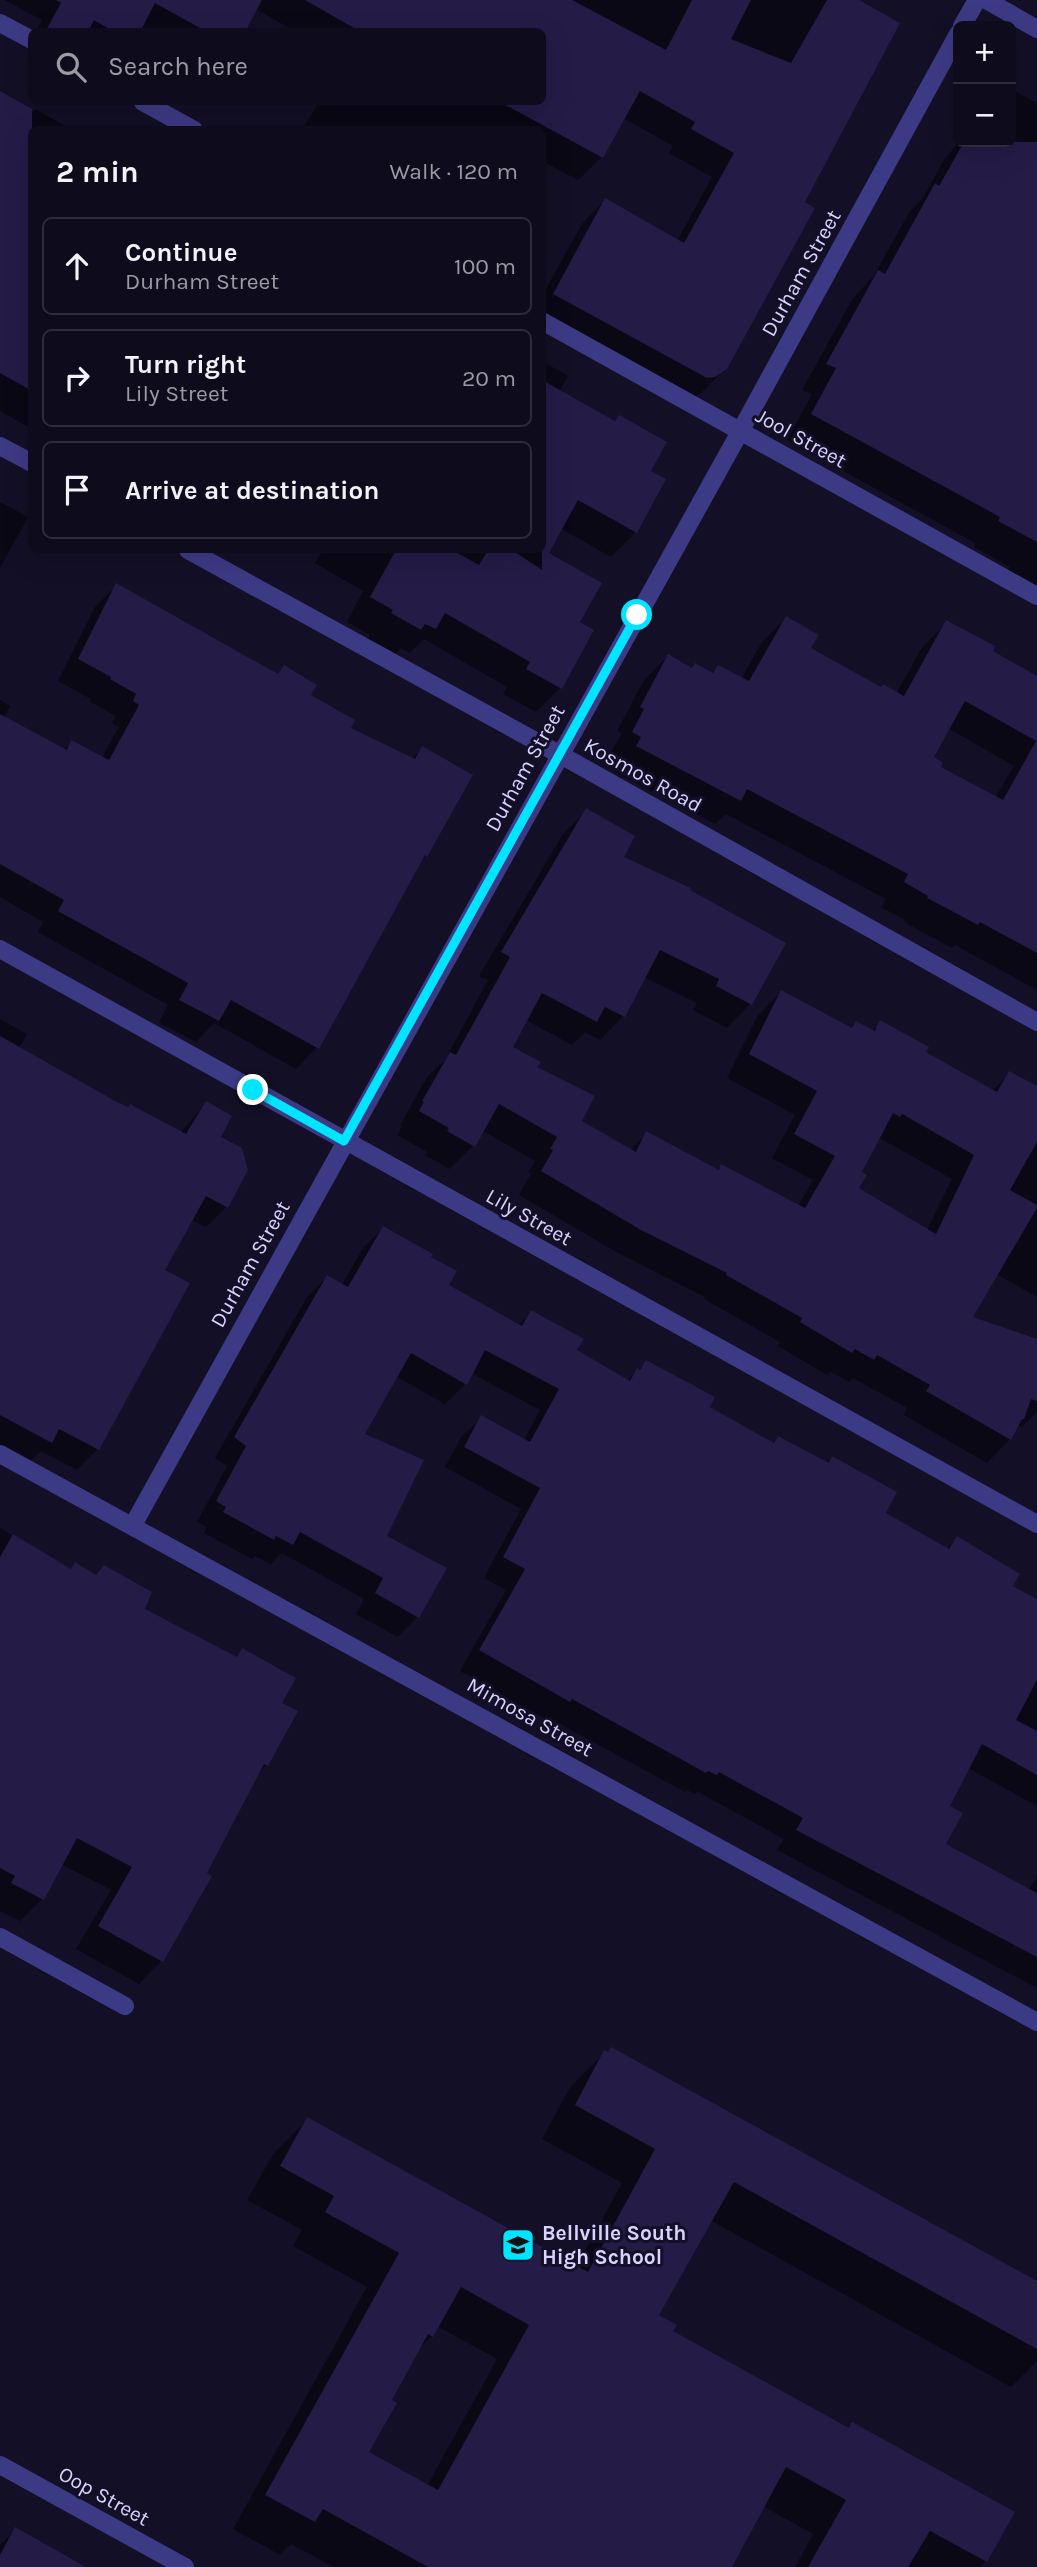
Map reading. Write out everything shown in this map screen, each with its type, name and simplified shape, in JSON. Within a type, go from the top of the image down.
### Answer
[{"type":"street","points":[[965,21],[977,0]]},
{"type":"street","points":[[986,0],[1037,29]]},
{"type":"street","points":[[0,23],[28,38]]},
{"type":"street","name":"Durham Street","points":[[133,1525],[953,43]]},
{"type":"street","points":[[148,105],[187,126]]},
{"type":"street","name":"Jool Street","points":[[546,323],[1037,596]]},
{"type":"street","points":[[0,446],[28,461]]},
{"type":"street","name":"Kosmos Road","points":[[193,553],[1037,1022]]},
{"type":"street","name":"Lily Street","points":[[0,949],[1037,1524]]},
{"type":"street","name":"Mimosa Street","points":[[0,1454],[1037,2022]]},
{"type":"street","points":[[0,1937],[125,2006]]},
{"type":"street","name":"Oop Street","points":[[0,2465],[185,2567]]},
{"type":"building","points":[[56,0],[262,0],[247,28],[200,28],[155,3],[142,28],[107,28],[94,20],[90,28],[47,28],[61,3]]},
{"type":"building","points":[[305,0],[572,0],[666,50],[692,0],[751,0],[731,39],[791,63],[827,0],[859,0],[900,23],[805,202],[815,208],[727,369],[715,377],[707,378],[553,294],[605,198],[684,243],[734,153],[691,129],[695,122],[640,91],[603,158],[506,105],[546,105],[546,28],[354,28]]},
{"type":"building","points":[[0,91],[32,109],[32,126],[28,126],[28,389],[0,373]]},
{"type":"building","points":[[1016,142],[1037,142],[1037,542],[998,521],[1000,517],[811,414],[836,368],[826,364],[878,270],[885,274],[935,183],[939,186],[961,147],[1016,147]]},
{"type":"building","points":[[546,382],[615,421],[619,415],[667,442],[651,471],[666,479],[637,533],[578,500],[549,553],[602,583],[580,622],[594,630],[562,689],[526,669],[530,662],[445,613],[436,629],[425,624],[421,630],[370,597],[394,553],[457,553],[479,565],[486,553],[516,553],[542,570],[542,553],[546,553]]},
{"type":"building","points":[[116,583],[278,674],[284,665],[317,685],[311,695],[355,720],[351,728],[415,759],[422,746],[473,775],[427,857],[425,855],[319,1049],[231,1000],[219,1021],[179,1000],[188,983],[58,911],[64,900],[0,864],[0,714],[67,750],[71,740],[109,760],[139,705],[133,701],[136,694],[78,659]]},
{"type":"building","points":[[786,616],[819,635],[811,648],[881,687],[883,684],[904,696],[946,620],[995,646],[993,651],[1037,676],[1037,953],[980,922],[978,925],[927,898],[928,896],[904,882],[908,874],[747,789],[741,801],[636,746],[641,737],[632,732],[644,709],[640,707],[668,654],[692,668],[695,663],[713,673],[718,665],[749,681]],"holes":[[[965,701],[1036,741],[1003,800],[941,767],[943,763],[934,757]]]},
{"type":"building","points":[[586,808],[635,836],[624,857],[691,888],[690,890],[786,943],[752,1005],[716,986],[719,979],[660,950],[625,1017],[605,1007],[597,1022],[542,993],[513,1047],[541,1062],[537,1067],[595,1096],[582,1121],[636,1152],[646,1131],[719,1170],[721,1164],[805,1208],[835,1156],[794,1134],[817,1091],[749,1054],[781,990],[852,1028],[856,1021],[875,1031],[880,1020],[929,1047],[926,1052],[997,1092],[1009,1071],[1037,1086],[1037,1142],[1010,1190],[1037,1205],[1037,1208],[973,1317],[1037,1339],[1037,1401],[1031,1399],[1024,1419],[1011,1440],[926,1391],[930,1385],[877,1355],[874,1360],[855,1349],[852,1353],[800,1322],[802,1318],[726,1275],[727,1273],[641,1230],[541,1171],[557,1137],[499,1104],[475,1147],[419,1111],[450,1052],[456,1055],[510,957],[501,952]],"holes":[[[893,1113],[900,1117],[902,1114],[974,1155],[936,1234],[859,1188],[867,1175],[862,1172]]]},
{"type":"building","points":[[0,1036],[117,1102],[128,1107],[130,1104],[186,1134],[206,1101],[232,1116],[221,1137],[242,1148],[248,1170],[228,1208],[206,1196],[165,1270],[190,1283],[99,1450],[59,1429],[52,1443],[0,1415]]},
{"type":"building","points":[[383,1226],[457,1271],[449,1285],[522,1326],[531,1310],[584,1339],[577,1350],[630,1381],[637,1368],[640,1370],[646,1360],[715,1397],[710,1407],[774,1443],[778,1436],[829,1463],[832,1456],[897,1492],[886,1513],[949,1549],[957,1536],[1020,1574],[1013,1586],[1037,1599],[1037,1680],[1016,1720],[1037,1731],[1037,1775],[982,1744],[950,1806],[963,1813],[946,1844],[1037,1893],[1037,1957],[796,1830],[803,1818],[719,1772],[717,1775],[708,1771],[706,1773],[572,1699],[570,1702],[479,1650],[525,1569],[503,1557],[540,1488],[464,1447],[481,1415],[530,1442],[559,1389],[485,1350],[467,1385],[411,1353],[365,1434],[424,1460],[387,1536],[447,1568],[419,1618],[375,1593],[383,1578],[300,1532],[293,1545],[276,1536],[274,1540],[223,1512],[226,1507],[216,1501],[246,1446],[234,1437],[327,1275],[348,1287]]},
{"type":"building","points":[[13,1534],[71,1569],[75,1562],[96,1575],[104,1565],[152,1592],[145,1609],[237,1657],[242,1648],[296,1678],[282,1703],[298,1711],[268,1766],[264,1764],[207,1873],[212,1876],[163,1962],[98,1926],[132,1867],[77,1838],[44,1900],[11,1883],[15,1876],[0,1868],[0,1557]]},
{"type":"building","points":[[611,2047],[1037,2281],[1037,2349],[734,2182],[659,2315],[677,2325],[673,2331],[849,2428],[852,2422],[1015,2512],[987,2562],[930,2531],[908,2567],[808,2567],[846,2500],[786,2467],[732,2567],[428,2567],[323,2509],[315,2522],[265,2495],[399,2253],[325,2212],[334,2196],[280,2166],[307,2117],[588,2272],[655,2149],[575,2105],[604,2050],[608,2052]],"holes":[[[461,2287],[529,2325],[438,2490],[369,2452],[397,2403],[392,2400],[428,2334],[433,2337]]]},
{"type":"building","points":[[15,2527],[86,2567],[0,2567],[0,2555]]},
{"type":"place","name":"Bellville South High School","points":[[518,2245]]},
{"type":"route","points":[[253,1090],[344,1141],[637,615]]}]
